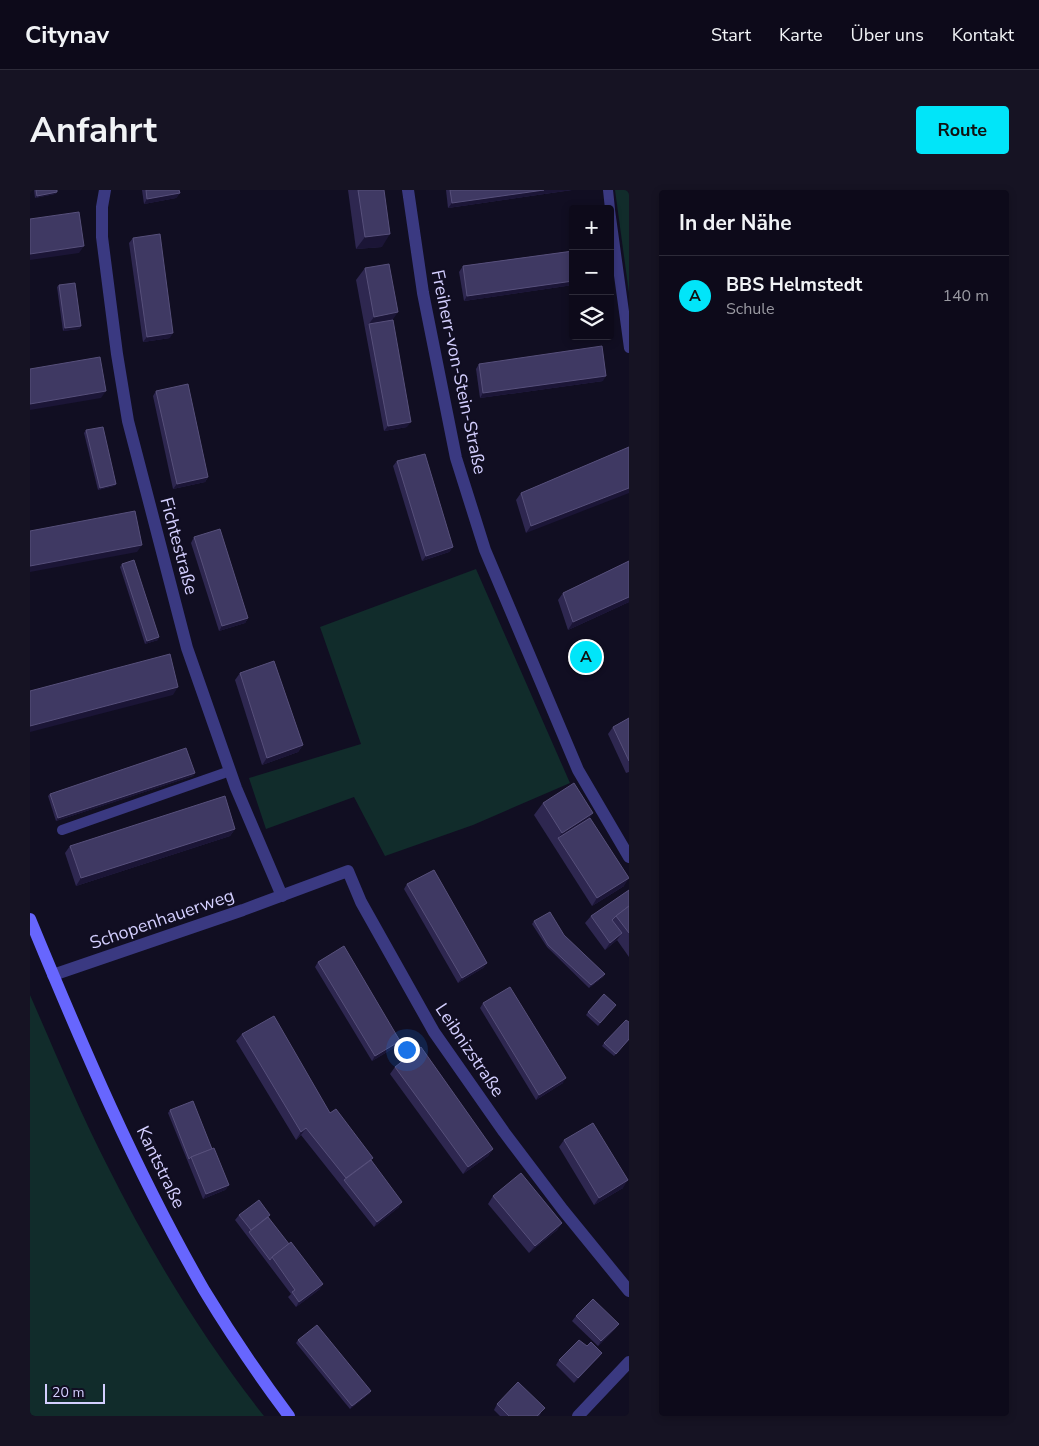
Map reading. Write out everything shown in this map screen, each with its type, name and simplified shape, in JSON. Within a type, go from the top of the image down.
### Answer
[{"type":"main road","name":"Kantstraße","points":[[30,919],[87,1056],[153,1194],[200,1282],[289,1416]]},
{"type":"street","name":"Fichtestraße","points":[[105,190],[102,207],[102,236],[116,354],[128,421],[187,648],[230,771],[282,896]]},
{"type":"street","name":"Freiherr-von-Stein-Straße","points":[[408,190],[423,293],[456,458],[485,550],[578,770],[629,857]]},
{"type":"street","name":"Leibnizstraße","points":[[282,896],[348,871],[361,902],[434,1032],[522,1156],[629,1291]]},
{"type":"street","name":"Schopenhauerweg","points":[[53,975],[282,896]]},
{"type":"street","points":[[578,1416],[629,1362]]},
{"type":"lane","points":[[608,190],[610,205]]},
{"type":"lane","points":[[614,239],[629,348]]},
{"type":"lane","points":[[62,830],[230,771]]},
{"type":"green space","points":[[615,190],[629,190],[629,293]]},
{"type":"green space","points":[[476,569],[570,783],[473,825],[385,856],[354,797],[266,829],[249,778],[361,744],[320,627]]},
{"type":"green space","points":[[30,995],[67,1081],[107,1165],[142,1231],[199,1326],[264,1416],[30,1416]]},
{"type":"building","points":[[36,190],[57,190],[57,192],[37,196]]},
{"type":"building","points":[[146,190],[179,190],[180,193],[147,199]]},
{"type":"building","points":[[358,190],[384,190],[390,234],[365,237]]},
{"type":"building","points":[[450,190],[544,190],[452,203]]},
{"type":"building","points":[[79,212],[84,246],[30,254],[30,219]]},
{"type":"building","points":[[160,234],[173,333],[147,337],[133,238]]},
{"type":"building","points":[[569,252],[569,282],[467,296],[463,266]]},
{"type":"building","points":[[389,264],[398,312],[374,317],[365,268]]},
{"type":"building","points":[[75,283],[81,326],[65,328],[59,285]]},
{"type":"building","points":[[393,320],[411,422],[388,426],[369,324]]},
{"type":"building","points":[[602,346],[606,376],[483,393],[479,364]]},
{"type":"building","points":[[100,357],[106,391],[30,404],[30,369]]},
{"type":"building","points":[[188,384],[208,477],[177,484],[156,391]]},
{"type":"building","points":[[103,427],[116,484],[100,488],[86,430]]},
{"type":"building","points":[[629,447],[629,488],[531,526],[521,493]]},
{"type":"building","points":[[425,454],[453,547],[426,556],[397,461]]},
{"type":"building","points":[[135,511],[142,545],[30,566],[30,531]]},
{"type":"building","points":[[220,529],[248,618],[222,626],[194,537]]},
{"type":"building","points":[[134,560],[159,637],[147,641],[122,564]]},
{"type":"building","points":[[629,561],[629,597],[573,622],[563,593]]},
{"type":"building","points":[[170,654],[178,687],[30,726],[30,691]]},
{"type":"building","points":[[274,661],[303,745],[267,758],[240,673]]},
{"type":"building","points":[[629,718],[629,761],[613,727]]},
{"type":"building","points":[[186,748],[195,773],[58,818],[50,794]]},
{"type":"building","points":[[574,783],[593,813],[562,833],[543,803]]},
{"type":"building","points":[[225,796],[235,829],[81,878],[70,846]]},
{"type":"building","points":[[590,818],[629,878],[597,898],[558,838]]},
{"type":"building","points":[[434,870],[487,963],[462,978],[407,884]]},
{"type":"building","points":[[629,890],[629,906],[612,920],[622,933],[610,943],[591,916]]},
{"type":"building","points":[[629,906],[629,933],[616,916]]},
{"type":"building","points":[[550,912],[564,935],[605,974],[591,985],[548,945],[534,921]]},
{"type":"building","points":[[344,946],[400,1041],[375,1056],[318,962]]},
{"type":"building","points":[[510,987],[566,1078],[539,1095],[483,1003]]},
{"type":"building","points":[[604,994],[616,1005],[600,1023],[588,1012]]},
{"type":"building","points":[[274,1016],[330,1113],[336,1109],[373,1158],[346,1178],[306,1128],[301,1132],[242,1034]]},
{"type":"building","points":[[626,1020],[629,1022],[629,1039],[616,1054],[604,1043]]},
{"type":"building","points":[[421,1047],[493,1149],[468,1167],[395,1067]]},
{"type":"building","points":[[193,1101],[212,1149],[189,1159],[170,1110]]},
{"type":"building","points":[[593,1123],[628,1180],[599,1198],[564,1140]]},
{"type":"building","points":[[214,1148],[229,1185],[206,1194],[191,1157]]},
{"type":"building","points":[[371,1160],[402,1202],[377,1222],[344,1180]]},
{"type":"building","points":[[521,1173],[562,1223],[535,1246],[493,1196]]},
{"type":"building","points":[[259,1200],[270,1215],[251,1230],[239,1215]]},
{"type":"building","points":[[268,1217],[289,1244],[270,1260],[249,1232]]},
{"type":"building","points":[[291,1242],[323,1284],[299,1302],[292,1292],[295,1290],[272,1257]]},
{"type":"building","points":[[593,1299],[619,1324],[601,1341],[576,1316]]},
{"type":"building","points":[[317,1325],[371,1391],[352,1406],[298,1340]]},
{"type":"building","points":[[579,1340],[587,1346],[591,1342],[602,1353],[578,1378],[559,1360]]},
{"type":"building","points":[[518,1382],[545,1408],[537,1416],[509,1416],[497,1404]]},
{"type":"place","name":"BBS Helmstedt","points":[[586,657]]}]
